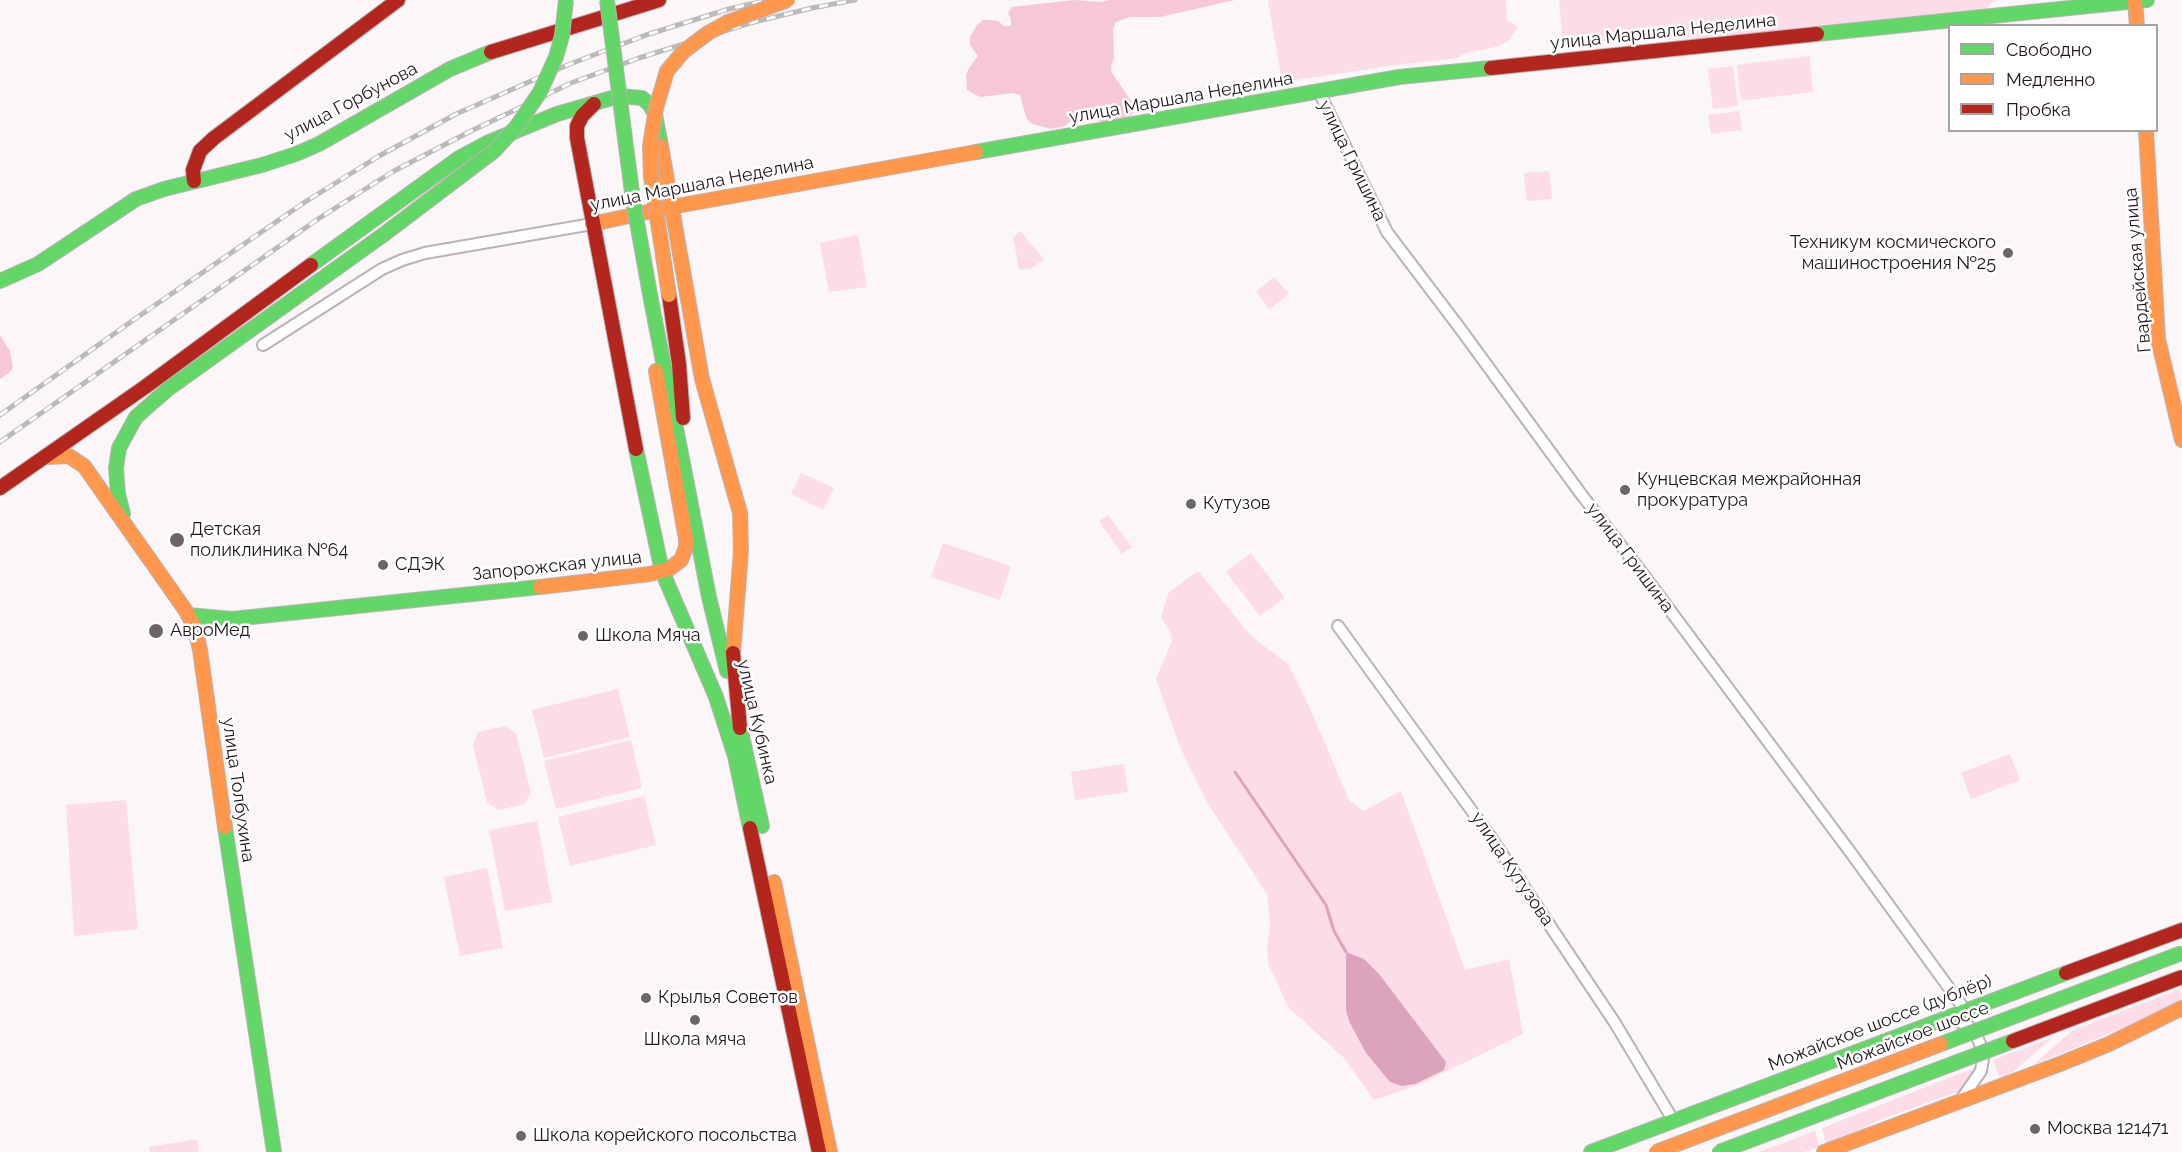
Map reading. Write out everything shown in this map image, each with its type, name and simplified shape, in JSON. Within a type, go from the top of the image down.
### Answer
[{"type":"street","points":[[194,181],[193,170],[200,150],[398,0]]},
{"type":"street","points":[[129,528],[118,494],[116,468],[119,448],[136,417],[168,389],[382,235],[494,151],[518,126],[540,92],[556,57],[562,36],[566,0]]},
{"type":"street","name":"улица Кубинка","points":[[607,0],[633,200],[654,317],[709,597],[740,728],[830,1152]]},
{"type":"street","name":"улица Горбунова","points":[[0,281],[38,264],[136,199],[164,189],[262,165],[296,154],[319,144],[450,69],[493,51],[659,0]]},
{"type":"street","points":[[689,493],[679,364],[651,177],[650,146],[656,108],[667,70],[684,51],[708,33],[728,22],[788,0]]},
{"type":"street","points":[[2137,24],[2141,1]]},
{"type":"street","name":"улица Маршала Неделина","points":[[263,345],[382,269],[402,260],[425,253],[592,224],[671,207],[1399,77],[2141,1]]},
{"type":"street","name":"улица Гришина","points":[[1319,92],[1387,232],[1851,853],[1965,1010]]},
{"type":"street","points":[[0,488],[434,175],[487,143],[557,114],[601,101],[632,96],[642,98],[651,105],[655,114],[702,379],[740,513],[742,530],[733,653],[740,728]]},
{"type":"street","points":[[601,101],[592,105],[582,116],[577,126],[577,138],[621,377],[662,571],[716,697],[735,756],[819,1152]]},
{"type":"street","points":[[557,114],[566,114],[577,138]]},
{"type":"street","name":"Гвардейская улица","points":[[2146,132],[2158,339],[2182,440]]},
{"type":"street","name":"Запорожская улица","points":[[188,615],[211,619],[232,619],[620,579],[662,571],[676,565],[681,560],[686,547],[686,539],[661,406],[654,341],[654,317]]},
{"type":"street","points":[[84,466],[78,443],[89,426]]},
{"type":"street","points":[[44,458],[53,455],[69,456],[84,466]]},
{"type":"street","name":"улица Толбухина","points":[[84,466],[129,528],[195,628],[274,1152]]},
{"type":"street","points":[[200,650],[207,632],[220,622],[232,619]]},
{"type":"street","name":"улица Кутузова","points":[[1338,626],[1490,836],[1615,1023],[1673,1120]]},
{"type":"street","name":"Можайское шоссе (дублёр)","points":[[1591,1152],[1942,1018],[2182,930]]},
{"type":"street","name":"Можайское шоссе","points":[[1656,1152],[2182,953]]},
{"type":"street","points":[[1719,1152],[2182,977]]},
{"type":"street","points":[[1824,1152],[2060,1064],[2109,1044],[2182,1008]]},
{"type":"street","points":[[1942,1018],[1966,1024],[1974,1030],[1982,1048],[1981,1071],[1960,1101]]},
{"type":"shaded area","points":[[1074,0],[1102,2],[1109,0],[1235,0],[1160,17],[1130,17],[1116,22],[1113,29],[1114,58],[1111,66],[1112,73],[1134,105],[1134,112],[1129,118],[1104,122],[1076,116],[1065,126],[1051,129],[1030,123],[1020,95],[1013,93],[980,97],[967,90],[966,75],[978,56],[970,45],[970,37],[977,25],[983,20],[991,20],[998,21],[1004,26],[1011,26],[1008,13],[1012,7]]},
{"type":"shaded area","points":[[1268,0],[1506,0],[1507,20],[1518,27],[1509,40],[1500,46],[1462,54],[1458,58],[1282,82]]},
{"type":"shaded area","points":[[1559,0],[1999,0],[1992,2],[1986,10],[1697,39],[1675,36],[1573,44],[1562,35]]},
{"type":"shaded area","points":[[1809,56],[1813,92],[1741,101],[1737,65]]},
{"type":"shaded area","points":[[1733,66],[1738,106],[1713,109],[1708,69]]},
{"type":"shaded area","points":[[1739,111],[1742,130],[1711,134],[1708,115]]},
{"type":"shaded area","points":[[1549,171],[1552,199],[1527,201],[1524,173]]},
{"type":"shaded area","points":[[1020,231],[1044,259],[1032,268],[1019,270],[1013,237]]},
{"type":"shaded area","points":[[858,235],[867,287],[829,292],[820,243]]},
{"type":"shaded area","points":[[1274,277],[1289,294],[1269,309],[1256,291]]},
{"type":"shaded area","points":[[0,335],[10,351],[13,368],[0,379]]},
{"type":"shaded area","points":[[801,473],[834,488],[823,510],[791,494]]},
{"type":"shaded area","points":[[1108,515],[1132,547],[1122,554],[1099,521]]},
{"type":"shaded area","points":[[943,543],[1011,566],[1000,600],[931,577]]},
{"type":"shaded area","points":[[1251,553],[1285,598],[1260,616],[1226,572]]},
{"type":"shaded area","points":[[1198,571],[1251,636],[1288,664],[1309,706],[1349,800],[1363,811],[1401,791],[1465,970],[1509,959],[1523,1034],[1418,1085],[1374,1100],[1344,1058],[1289,1008],[1269,966],[1267,951],[1270,924],[1267,894],[1208,804],[1180,747],[1156,679],[1172,641],[1171,634],[1161,616],[1169,592]]},
{"type":"shaded area","points":[[618,689],[630,737],[544,758],[532,710]]},
{"type":"shaded area","points":[[505,726],[516,733],[531,793],[525,804],[498,810],[487,802],[473,745],[478,732]]},
{"type":"shaded area","points":[[631,740],[642,788],[556,809],[544,761]]},
{"type":"shaded area","points":[[2010,754],[2020,780],[1971,799],[1961,773]]},
{"type":"shaded area","points":[[1124,764],[1128,792],[1075,800],[1071,772]]},
{"type":"shaded area","points":[[644,796],[656,845],[570,866],[558,817]]},
{"type":"shaded area","points":[[126,800],[138,929],[74,936],[66,805]]},
{"type":"shaded area","points":[[537,821],[552,902],[505,911],[489,830]]},
{"type":"shaded area","points":[[487,868],[503,948],[460,956],[444,877]]},
{"type":"shaded area","points":[[1346,952],[1364,959],[1379,974],[1446,1062],[1444,1070],[1415,1084],[1402,1086],[1390,1082],[1366,1053],[1350,1023],[1346,1011]]},
{"type":"shaded area","points":[[2180,989],[2182,1000],[2154,1015],[2033,1065],[2073,1030]]},
{"type":"shaded area","points":[[2053,1037],[2010,1074],[2001,1080],[1993,1060]]},
{"type":"shaded area","points":[[1979,1066],[1966,1086],[1957,1092],[1882,1119],[1826,1144],[1822,1128]]},
{"type":"shaded area","points":[[1815,1131],[1819,1147],[1804,1152],[1759,1152]]},
{"type":"shaded area","points":[[197,1139],[199,1152],[150,1152],[149,1147]]},
{"type":"waterway","points":[[1235,772],[1326,905],[1334,931],[1346,952]]},
{"type":"railway","points":[[0,415],[305,202],[379,156],[456,114],[570,64],[646,35],[729,9],[768,0]]},
{"type":"railway","points":[[0,442],[318,219],[392,172],[469,132],[571,83],[639,58],[750,23],[855,0]]},
{"type":"traffic: fast","points":[[383,235],[494,151],[517,126],[540,92],[556,57],[562,36],[566,0]]},
{"type":"traffic: fast","points":[[607,0],[633,200],[651,300]]},
{"type":"traffic: fast","points":[[1817,34],[2147,0]]},
{"type":"traffic: fast","points":[[0,281],[38,264],[136,199],[164,189],[262,165],[296,154],[319,144],[450,69],[491,52]]},
{"type":"traffic: fast","points":[[976,152],[1399,77],[1491,68]]},
{"type":"traffic: fast","points":[[311,265],[459,158],[487,143],[557,114],[619,96],[642,98],[655,114],[661,146]]},
{"type":"traffic: fast","points":[[123,514],[118,494],[116,468],[119,448],[136,417],[168,389],[383,235]]},
{"type":"traffic: fast","points":[[651,300],[709,597],[727,671]]},
{"type":"traffic: fast","points":[[636,449],[662,571],[716,697],[735,756],[750,828]]},
{"type":"traffic: fast","points":[[188,615],[232,619],[540,587]]},
{"type":"traffic: fast","points":[[738,718],[762,826]]},
{"type":"traffic: fast","points":[[225,827],[274,1152]]},
{"type":"traffic: fast","points":[[1941,1044],[2182,953]]},
{"type":"traffic: fast","points":[[1591,1152],[2066,973]]},
{"type":"traffic: fast","points":[[1719,1152],[2013,1041]]},
{"type":"traffic: slow","points":[[669,295],[651,177],[650,146],[656,108],[667,71],[684,51],[708,33],[728,22],[788,0]]},
{"type":"traffic: slow","points":[[2135,1],[2137,24]]},
{"type":"traffic: slow","points":[[2146,132],[2158,339],[2182,440]]},
{"type":"traffic: slow","points":[[661,146],[702,379],[740,513],[741,551],[733,653]]},
{"type":"traffic: slow","points":[[592,224],[671,207],[976,152]]},
{"type":"traffic: slow","points":[[540,587],[650,574],[669,569],[681,560],[686,547],[686,539],[656,371]]},
{"type":"traffic: slow","points":[[47,457],[69,456],[84,466],[186,611],[195,628],[225,827]]},
{"type":"traffic: slow","points":[[774,882],[830,1152]]},
{"type":"traffic: slow","points":[[1824,1152],[2060,1064],[2109,1044],[2182,1008]]},
{"type":"traffic: slow","points":[[1656,1152],[1941,1044]]},
{"type":"traffic: jam","points":[[194,181],[193,170],[200,151],[214,138],[398,0]]},
{"type":"traffic: jam","points":[[491,52],[659,0]]},
{"type":"traffic: jam","points":[[1491,68],[1817,34]]},
{"type":"traffic: jam","points":[[594,104],[582,116],[577,126],[577,138],[636,449]]},
{"type":"traffic: jam","points":[[0,488],[145,387],[311,265]]},
{"type":"traffic: jam","points":[[669,295],[679,364],[683,418]]},
{"type":"traffic: jam","points":[[733,653],[740,728]]},
{"type":"traffic: jam","points":[[750,828],[819,1152]]},
{"type":"traffic: jam","points":[[2066,973],[2182,930]]},
{"type":"traffic: jam","points":[[2013,1041],[2182,977]]},
{"type":"place","name":"Техникум космического машиностроения №25","points":[[2008,253]]},
{"type":"place","name":"Кунцевская межрайонная прокуратура","points":[[1625,490]]},
{"type":"place","name":"Кутузов","points":[[1191,504]]},
{"type":"place","name":"Детская поликлиника №64","points":[[177,540]]},
{"type":"place","name":"СДЭК","points":[[383,565]]},
{"type":"place","name":"АвроМед","points":[[156,631]]},
{"type":"place","name":"Школа Мяча","points":[[583,636]]},
{"type":"place","name":"Крылья Советов","points":[[646,998]]},
{"type":"place","name":"Школа мяча","points":[[695,1020]]},
{"type":"place","name":"Москва 121471","points":[[2035,1129]]},
{"type":"place","name":"Школа корейского посольства","points":[[521,1136]]}]
